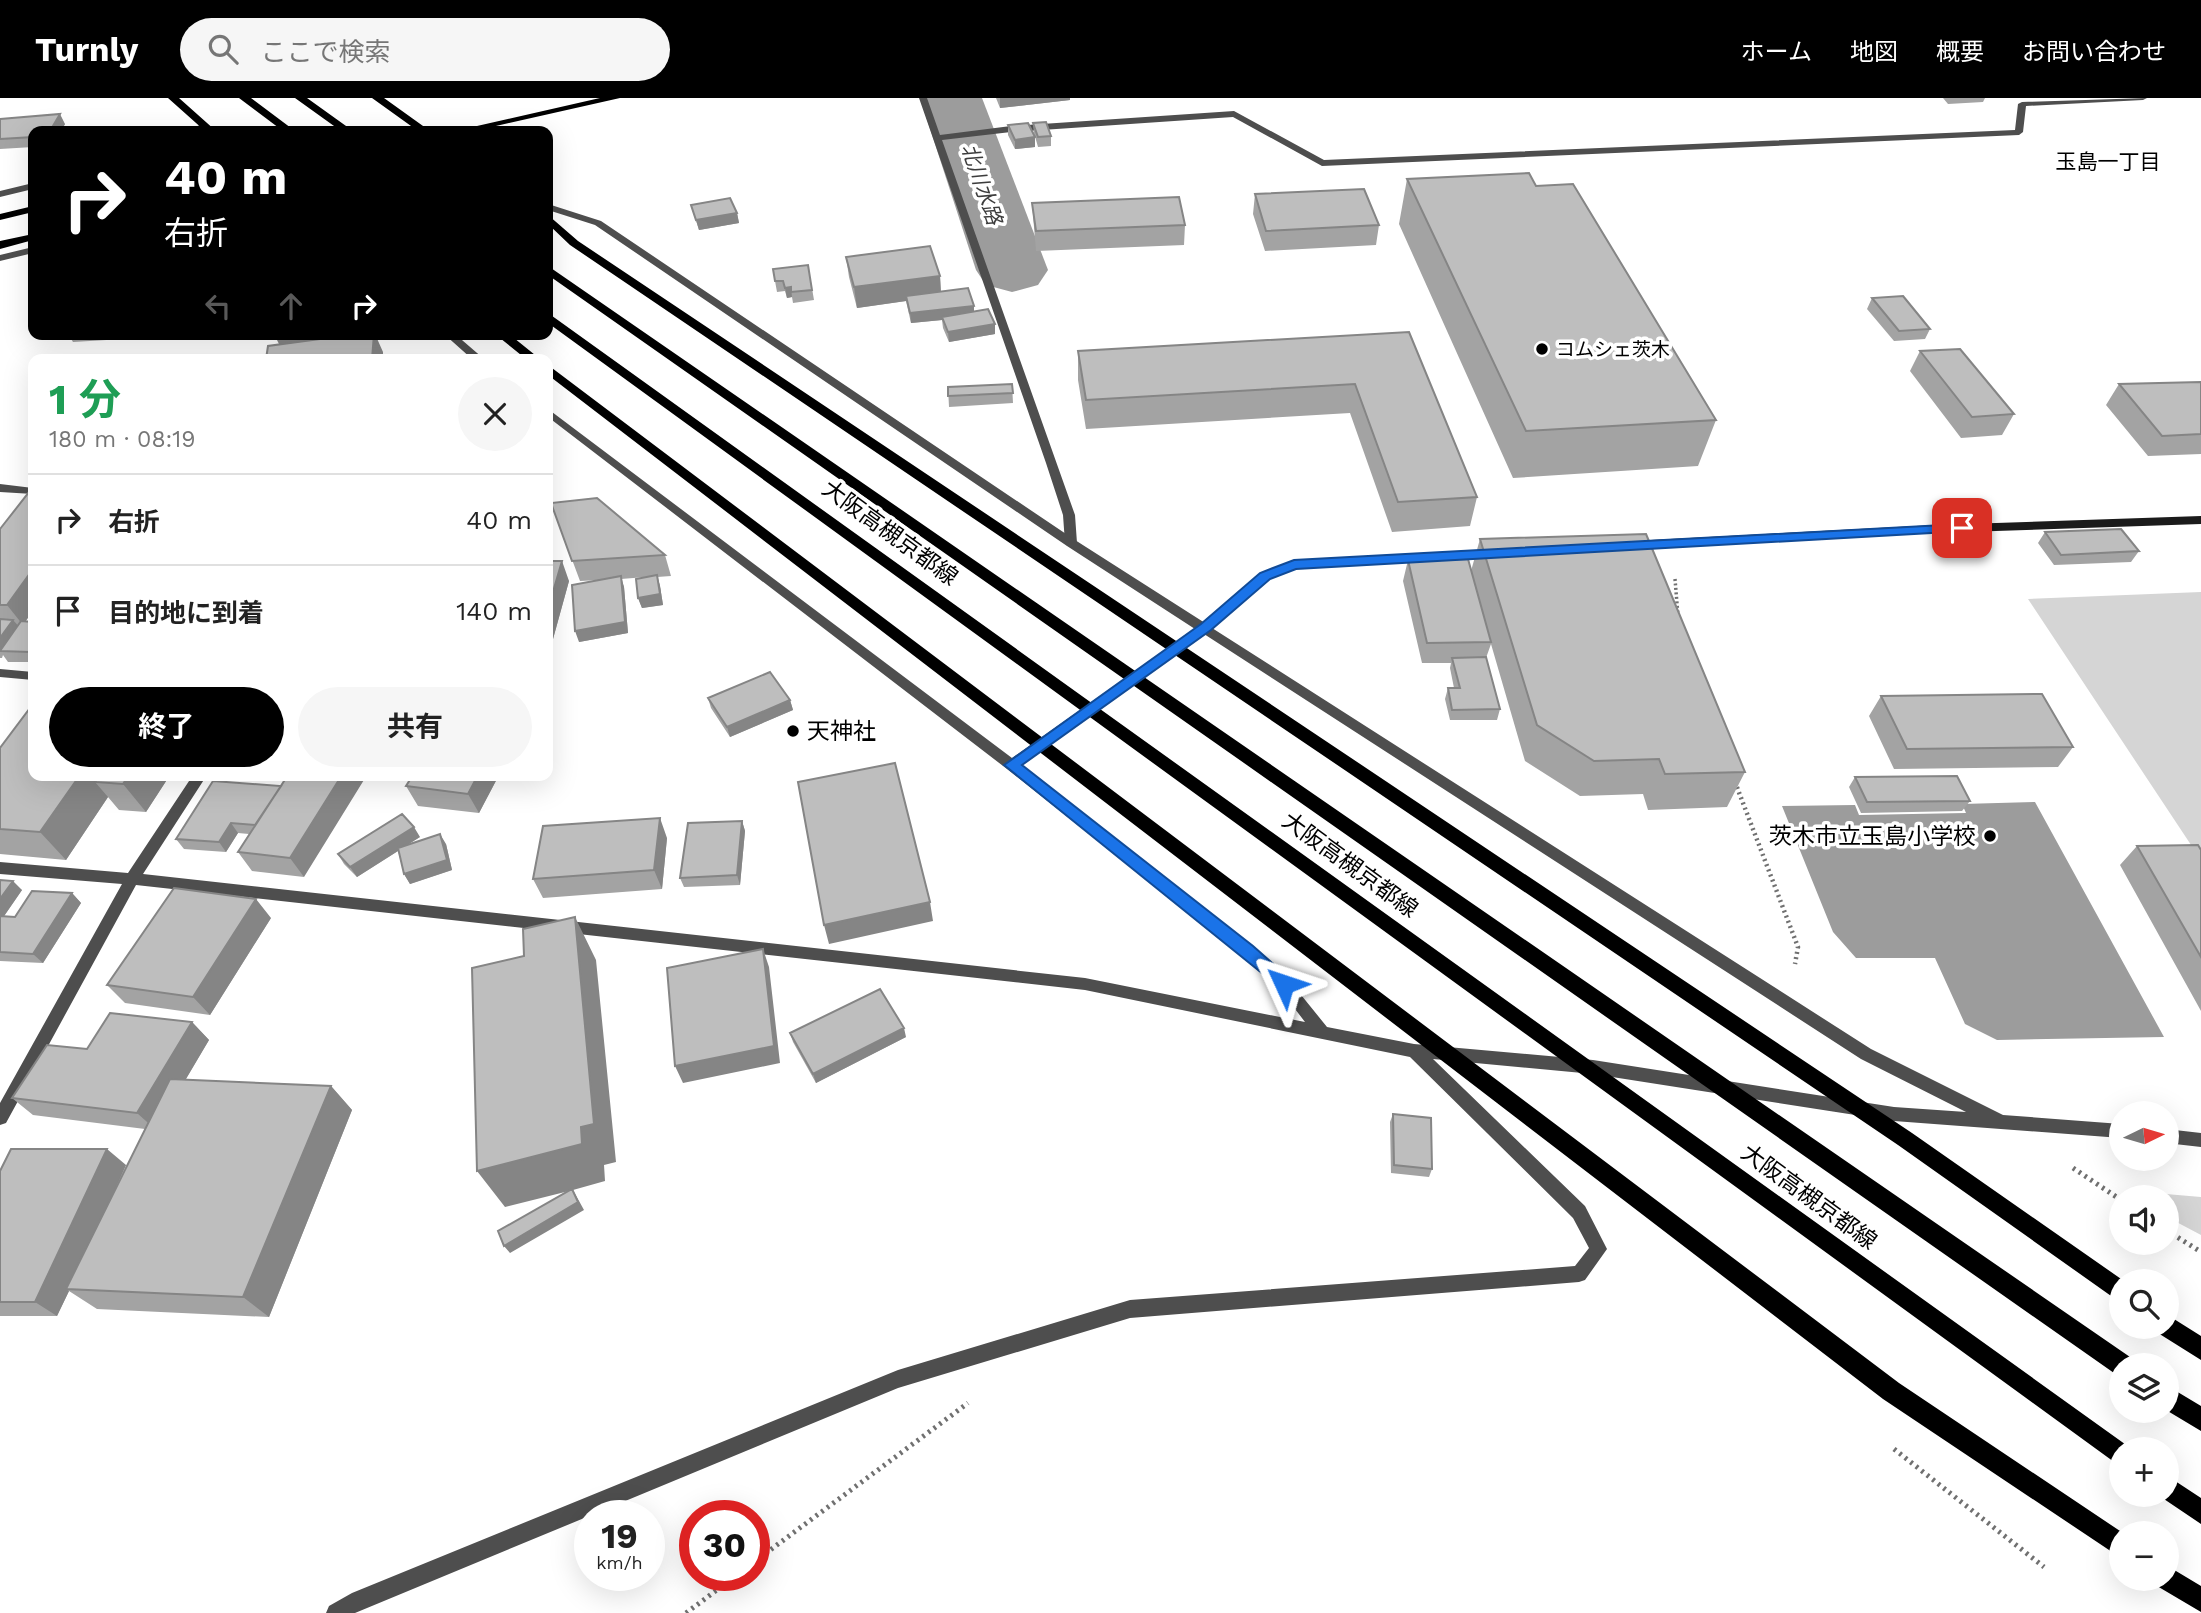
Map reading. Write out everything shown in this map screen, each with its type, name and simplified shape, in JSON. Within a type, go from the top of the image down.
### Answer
[{"type":"main road","points":[[173,98],[199,126]]},
{"type":"main road","points":[[244,98],[283,126]]},
{"type":"main road","points":[[300,98],[341,126]]},
{"type":"main road","points":[[377,98],[418,126]]},
{"type":"main road","points":[[483,126],[615,98]]},
{"type":"main road","points":[[0,216],[28,210]]},
{"type":"main road","points":[[553,223],[574,243],[1894,1131],[2109,1283]]},
{"type":"main road","points":[[0,245],[28,238]]},
{"type":"main road","name":"大阪高槻京都線","points":[[553,273],[2109,1356]]},
{"type":"main road","name":"大阪高槻京都線","points":[[553,321],[2109,1446]]},
{"type":"main road","points":[[509,340],[527,354]]},
{"type":"main road","points":[[553,373],[1891,1391],[2109,1538]]},
{"type":"main road","points":[[2179,1334],[2201,1349]]},
{"type":"main road","points":[[2179,1405],[2201,1420]]},
{"type":"main road","points":[[2179,1497],[2201,1512]]},
{"type":"main road","points":[[2179,1586],[2201,1600]]},
{"type":"street","points":[[923,98],[961,212],[1017,355],[1069,515],[1071,542]]},
{"type":"street","points":[[936,138],[1234,114],[1322,163],[2019,132],[2022,104],[2143,98]]},
{"type":"street","points":[[0,194],[28,187]]},
{"type":"street","points":[[553,209],[598,223],[1071,542],[1866,1054],[2005,1124]]},
{"type":"street","points":[[0,258],[28,251]]},
{"type":"street","points":[[456,340],[473,354]]},
{"type":"street","points":[[553,416],[1012,765],[1247,951],[1284,984],[1321,1031]]},
{"type":"street","points":[[0,488],[28,491]]},
{"type":"street","points":[[1618,546],[1935,529],[2201,520]]},
{"type":"street","points":[[1012,765],[1206,627],[1265,576],[1294,565],[1508,552]]},
{"type":"street","points":[[0,673],[28,676]]},
{"type":"street","points":[[0,1118],[132,878],[196,781]]},
{"type":"street","points":[[0,868],[132,878],[1084,984],[1414,1051],[1593,1067],[1894,1115],[2109,1130]]},
{"type":"street","points":[[336,1613],[359,1600],[898,1379],[1130,1309],[1579,1274],[1599,1249],[1579,1212],[1414,1051]]},
{"type":"street","points":[[2179,1137],[2201,1140]]},
{"type":"path","points":[[1673,543],[1679,625]]},
{"type":"path","points":[[1730,769],[1798,947],[1786,1002]]},
{"type":"path","points":[[2179,1238],[2201,1252]]},
{"type":"path","points":[[770,1550],[977,1396]]},
{"type":"path","points":[[686,1613],[716,1591]]},
{"type":"shaded area","points":[[2201,592],[2201,860],[2028,599]]},
{"type":"shaded area","points":[[2035,802],[2164,1037],[1997,1040],[1965,1024],[1935,958],[1856,958],[1833,932],[1782,806],[1855,805],[1859,815],[1966,813],[1962,804]]},
{"type":"shaded area","points":[[2179,1195],[2201,1197],[2201,1235],[2179,1223]]},
{"type":"building","points":[[60,114],[53,126],[28,126],[28,137],[0,139],[0,119]]},
{"type":"building","points":[[1046,122],[1051,136],[1038,137],[1033,123]]},
{"type":"building","points":[[1028,123],[1035,137],[1015,140],[1008,125]]},
{"type":"building","name":"コムシェ茨木","points":[[1529,173],[1536,186],[1573,184],[1716,420],[1526,431],[1407,179]]},
{"type":"building","points":[[1364,189],[1379,225],[1266,231],[1255,194]]},
{"type":"building","points":[[1179,197],[1185,225],[1036,231],[1032,203]]},
{"type":"building","points":[[730,198],[737,213],[696,220],[691,205]]},
{"type":"building","points":[[930,246],[940,276],[854,287],[846,257]]},
{"type":"building","points":[[808,265],[812,290],[791,292],[791,287],[785,288],[783,281],[775,281],[773,269]]},
{"type":"building","points":[[968,288],[974,306],[910,313],[906,296]]},
{"type":"building","points":[[1903,296],[1930,329],[1899,331],[1872,298]]},
{"type":"building","points":[[988,309],[995,324],[948,332],[942,317]]},
{"type":"building","points":[[1409,332],[1477,497],[1398,502],[1355,384],[1086,400],[1078,351]]},
{"type":"building","points":[[312,340],[374,340],[372,354],[267,354],[268,346]]},
{"type":"building","points":[[1960,349],[2014,414],[1972,417],[1920,351]]},
{"type":"building","points":[[2201,382],[2201,434],[2162,436],[2119,384]]},
{"type":"building","points":[[1012,384],[1013,393],[948,396],[948,387]]},
{"type":"building","points":[[28,493],[28,576],[7,605],[0,605],[0,529]]},
{"type":"building","points":[[597,498],[665,555],[572,561],[553,503]]},
{"type":"building","points":[[2121,529],[2139,551],[2061,555],[2045,532]]},
{"type":"building","points":[[1646,534],[1745,772],[1665,774],[1659,759],[1594,761],[1537,725],[1480,539]]},
{"type":"building","points":[[1468,559],[1491,642],[1427,643],[1408,560]]},
{"type":"building","points":[[553,561],[562,561],[553,592]]},
{"type":"building","points":[[657,575],[660,594],[638,598],[636,579]]},
{"type":"building","points":[[621,576],[625,622],[575,631],[572,585]]},
{"type":"building","points":[[0,619],[13,620],[0,638]]},
{"type":"building","points":[[21,621],[28,622],[28,652],[0,651]]},
{"type":"building","points":[[1486,657],[1500,709],[1452,710],[1448,688],[1460,688],[1452,658]]},
{"type":"building","points":[[770,672],[790,700],[727,727],[708,698]]},
{"type":"building","points":[[2042,694],[2073,747],[1907,749],[1881,696]]},
{"type":"building","points":[[28,711],[28,781],[76,781],[40,832],[0,829],[0,748]]},
{"type":"building","points":[[895,763],[930,902],[824,925],[798,782]]},
{"type":"building","points":[[1957,776],[1970,801],[1867,802],[1855,777]]},
{"type":"building","points":[[96,781],[125,781],[123,784]]},
{"type":"building","points":[[213,781],[281,786],[255,825],[231,823],[219,842],[176,839]]},
{"type":"building","points":[[284,781],[338,781],[290,858],[238,852]]},
{"type":"building","points":[[409,781],[475,781],[468,794],[406,786]]},
{"type":"building","points":[[402,814],[414,827],[350,867],[338,854]]},
{"type":"building","points":[[660,818],[654,870],[533,879],[543,826]]},
{"type":"building","points":[[742,821],[737,875],[680,878],[688,823]]},
{"type":"building","points":[[440,834],[447,860],[404,874],[398,848]]},
{"type":"building","points":[[2198,845],[2201,850],[2201,957],[2137,846]]},
{"type":"building","points":[[0,880],[13,881],[0,899]]},
{"type":"building","points":[[174,888],[256,899],[193,997],[107,985]]},
{"type":"building","points":[[32,891],[72,893],[33,954],[0,952],[0,916],[15,917]]},
{"type":"building","points":[[575,917],[594,1124],[581,1127],[582,1144],[477,1171],[472,968],[524,956],[523,929]]},
{"type":"building","points":[[763,949],[774,1046],[675,1066],[667,968]]},
{"type":"building","points":[[880,989],[904,1028],[813,1074],[790,1033]]},
{"type":"building","points":[[110,1013],[192,1022],[137,1113],[12,1098],[47,1045],[87,1049]]},
{"type":"building","points":[[170,1079],[331,1086],[243,1297],[66,1289]]},
{"type":"building","points":[[1393,1114],[1431,1118],[1432,1169],[1394,1165]]},
{"type":"building","points":[[11,1149],[107,1149],[35,1302],[0,1302],[0,1171]]},
{"type":"building","points":[[572,1189],[578,1202],[504,1246],[498,1231]]},
{"type":"waterway","name":"北川水路","points":[[951,98],[1012,270]]},
{"type":"place","name":"コムシェ茨木","points":[[1542,349]]},
{"type":"place","name":"天神社","points":[[793,731]]},
{"type":"place","name":"茨木市立玉島小学校","points":[[1990,836]]},
{"type":"district","name":"玉島一丁目","points":[[2108,161]]},
{"type":"route","points":[[1284,984],[1247,951],[1012,765],[1206,627],[1265,576],[1294,565],[1962,528]]}]
